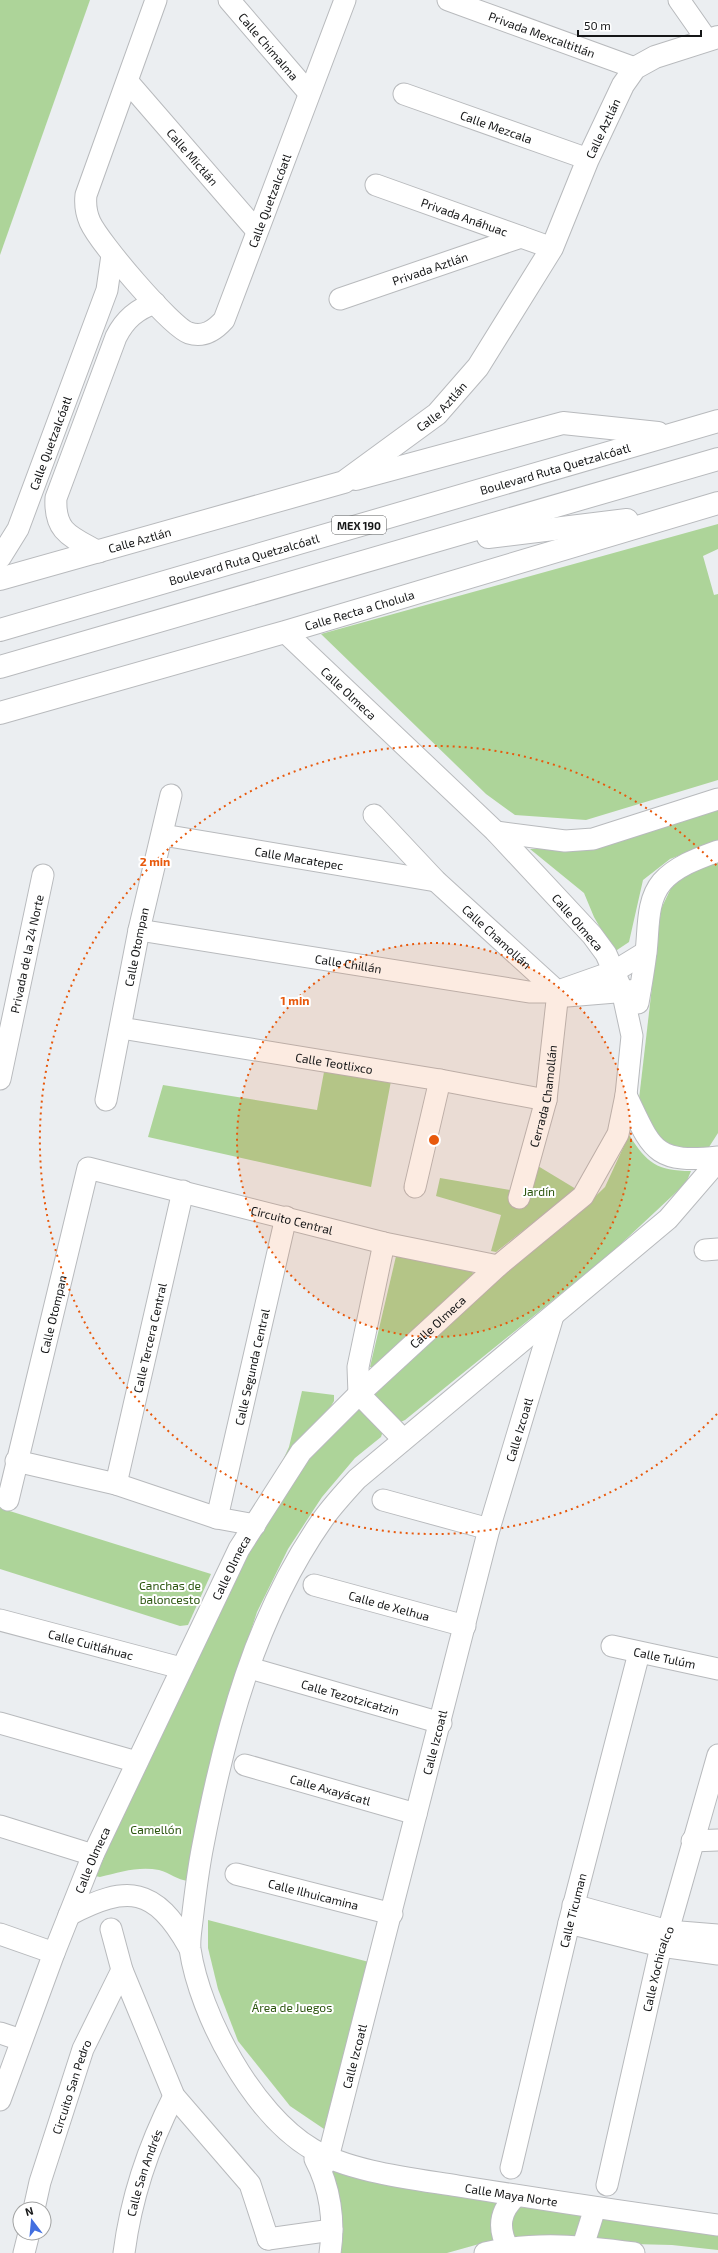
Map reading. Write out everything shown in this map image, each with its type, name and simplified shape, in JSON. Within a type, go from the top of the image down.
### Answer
[{"type":"main road","name":"Calle Aztlán","points":[[0,579],[344,482],[437,414],[478,367],[552,248],[588,159],[623,85],[635,68],[655,57],[712,39]]},
{"type":"main road","name":"Boulevard Ruta Quetzalcóatl","points":[[0,630],[718,421]]},
{"type":"main road","points":[[344,482],[562,423],[669,435]]},
{"type":"main road","points":[[0,667],[718,459]]},
{"type":"main road","name":"Calle Recta a Cholula","points":[[0,713],[285,632],[718,503]]},
{"type":"main road","points":[[422,545],[691,512]]},
{"type":"street","name":"Calle Quetzalcóatl","points":[[156,0],[128,82],[86,195],[86,213],[89,221],[112,256],[155,303],[182,329],[189,333],[198,335],[215,330],[224,320],[345,0]]},
{"type":"street","name":"Calle Chimalma","points":[[229,0],[309,93]]},
{"type":"street","name":"Privada Mexcaltitlán","points":[[448,0],[635,68]]},
{"type":"street","points":[[679,0],[712,39]]},
{"type":"street","name":"Calle Mictlán","points":[[128,82],[257,231]]},
{"type":"street","name":"Calle Mezcala","points":[[404,94],[588,159]]},
{"type":"street","name":"Privada Anáhuac","points":[[376,185],[552,248]]},
{"type":"street","name":"Privada Aztlán","points":[[340,299],[521,237]]},
{"type":"street","name":"Calle Quetzalcóatl","points":[[0,558],[18,529],[88,336],[107,290],[112,256]]},
{"type":"street","points":[[99,552],[65,534],[58,524],[55,512],[56,498],[112,346],[129,317],[142,308],[155,303]]},
{"type":"street","points":[[88,336],[112,346]]},
{"type":"street","name":"Calle Olmeca","points":[[0,2100],[54,1953],[93,1855],[239,1549],[301,1452],[359,1394],[498,1266],[583,1196],[618,1134],[626,1095],[632,1036],[626,984],[592,935],[496,832],[285,632]]},
{"type":"street","name":"Calle Otompan","points":[[106,1100],[139,930],[163,835],[171,795]]},
{"type":"street","points":[[496,832],[564,841],[593,839],[718,799]]},
{"type":"street","name":"Calle Chamollán","points":[[374,815],[436,881],[558,992]]},
{"type":"street","name":"Calle Macatepec","points":[[163,835],[436,881]]},
{"type":"street","points":[[626,984],[646,952],[651,906],[662,882],[684,865],[718,851]]},
{"type":"street","name":"Privada de la 24 Norte","points":[[0,1079],[42,875]]},
{"type":"street","name":"Calle Chillán","points":[[139,930],[529,992],[558,992],[567,986],[626,984],[646,952]]},
{"type":"street","name":"Cerrada Chamollán","points":[[519,1198],[546,1100],[558,992]]},
{"type":"street","name":"Calle Teotlixco","points":[[121,1028],[440,1080],[546,1100]]},
{"type":"street","points":[[415,1187],[440,1080]]},
{"type":"street","points":[[626,1095],[643,1130],[657,1151],[672,1157],[692,1160],[718,1157]]},
{"type":"street","points":[[189,1947],[199,1867],[221,1759],[247,1668],[269,1611],[290,1571],[324,1518],[357,1479],[403,1439],[668,1219],[718,1161]]},
{"type":"street","name":"Calle Otompan","points":[[8,1500],[16,1461],[88,1168]]},
{"type":"street","name":"Circuito Central","points":[[88,1168],[384,1243],[498,1266]]},
{"type":"street","name":"Calle Tercera Central","points":[[116,1484],[183,1191]]},
{"type":"street","name":"Calle Segunda Central","points":[[217,1518],[286,1217]]},
{"type":"street","points":[[384,1243],[358,1367],[359,1394],[403,1439]]},
{"type":"street","name":"Calle Izcoatl","points":[[324,2164],[392,1914],[489,1529],[552,1316]]},
{"type":"street","points":[[16,1461],[116,1484],[217,1518],[255,1525]]},
{"type":"street","points":[[383,1500],[489,1529]]},
{"type":"street","name":"Calle de Xelhua","points":[[314,1585],[465,1626]]},
{"type":"street","name":"Calle Cuitláhuac","points":[[0,1620],[181,1668]]},
{"type":"street","name":"Calle Tulúm","points":[[612,1646],[718,1669]]},
{"type":"street","name":"Calle Ticuman","points":[[511,2168],[571,1914],[639,1653]]},
{"type":"street","name":"Calle Tezotzicatzin","points":[[260,1671],[441,1722]]},
{"type":"street","points":[[0,1723],[137,1762]]},
{"type":"street","name":"Calle Xochicalco","points":[[607,2186],[665,1938],[718,1755]]},
{"type":"street","name":"Calle Axayácatl","points":[[245,1765],[416,1814]]},
{"type":"street","points":[[0,1826],[93,1855]]},
{"type":"street","points":[[692,1841],[718,1840]]},
{"type":"street","name":"Calle Ilhuicamina","points":[[236,1874],[392,1914]]},
{"type":"street","points":[[69,1915],[88,1905],[111,1896],[130,1895],[149,1901],[165,1912],[178,1927],[189,1947],[199,1988],[210,2018],[227,2054],[254,2094],[278,2121],[309,2148],[324,2164],[332,2230],[330,2253]]},
{"type":"street","points":[[571,1914],[665,1938],[718,1954]]},
{"type":"street","points":[[111,1929],[122,1970],[174,2096],[250,2184],[266,2249],[332,2230]]},
{"type":"street","points":[[0,1934],[54,1953]]},
{"type":"street","points":[[665,1938],[718,1935]]},
{"type":"street","name":"Circuito San Pedro","points":[[36,2201],[40,2182],[83,2049],[122,1970]]},
{"type":"street","points":[[0,2033],[21,2040]]},
{"type":"street","name":"Calle San Andrés","points":[[124,2253],[135,2196],[142,2174],[152,2146],[174,2096]]},
{"type":"street","name":"Calle Maya Norte","points":[[324,2164],[516,2196],[718,2225]]},
{"type":"street","points":[[508,2248],[503,2237],[501,2226],[502,2214],[508,2204],[516,2196]]},
{"type":"street","points":[[584,2246],[595,2208]]},
{"type":"street","points":[[24,2253],[27,2241]]},
{"type":"street","points":[[485,2253],[508,2248],[552,2245],[584,2246],[634,2253]]},
{"type":"green space","points":[[0,0],[90,0],[0,255]]},
{"type":"green space","points":[[718,524],[718,549],[703,556],[714,595],[718,594],[718,780],[586,820],[515,815],[486,794],[321,634]]},
{"type":"green space","points":[[718,806],[718,841],[670,859],[643,880],[629,942],[614,952],[594,917],[584,893],[530,849],[590,847]]},
{"type":"green space","points":[[718,861],[718,1133],[709,1147],[696,1151],[669,1149],[652,1139],[639,1099],[661,909],[673,884],[697,869]]},
{"type":"green space","points":[[324,1072],[391,1081],[371,1187],[148,1137],[163,1085],[317,1110]]},
{"type":"green space","points":[[629,1135],[635,1145],[654,1164],[679,1171],[691,1171],[686,1183],[609,1255],[405,1420],[396,1424],[369,1391],[512,1267],[568,1223],[605,1187]]},
{"type":"green space","name":"Jardín","points":[[528,1160],[576,1189],[496,1252],[491,1251],[501,1215],[436,1196],[440,1178],[516,1191]]},
{"type":"green space","points":[[397,1252],[472,1270],[473,1274],[373,1367],[370,1367]]},
{"type":"green space","points":[[302,1391],[334,1395],[334,1401],[254,1509],[282,1462],[289,1447]]},
{"type":"green space","name":"Camellón","points":[[358,1402],[384,1428],[381,1437],[355,1458],[322,1497],[288,1549],[257,1612],[222,1719],[188,1881],[163,1871],[152,1869],[137,1869],[100,1877],[95,1876],[223,1596],[310,1446]]},
{"type":"green space","name":"Canchas de baloncesto","points":[[0,1508],[211,1574],[188,1625],[180,1626],[0,1569]]},
{"type":"green space","name":"Área de Juegos","points":[[208,1920],[369,1962],[324,2129],[290,2106],[238,2041],[218,1989],[208,1948]]},
{"type":"green space","points":[[331,2169],[499,2203],[497,2239],[447,2253],[341,2253],[343,2232],[342,2221],[339,2200]]},
{"type":"green space","points":[[519,2207],[580,2212],[718,2234],[718,2250],[672,2245],[513,2241],[509,2216]]}]
